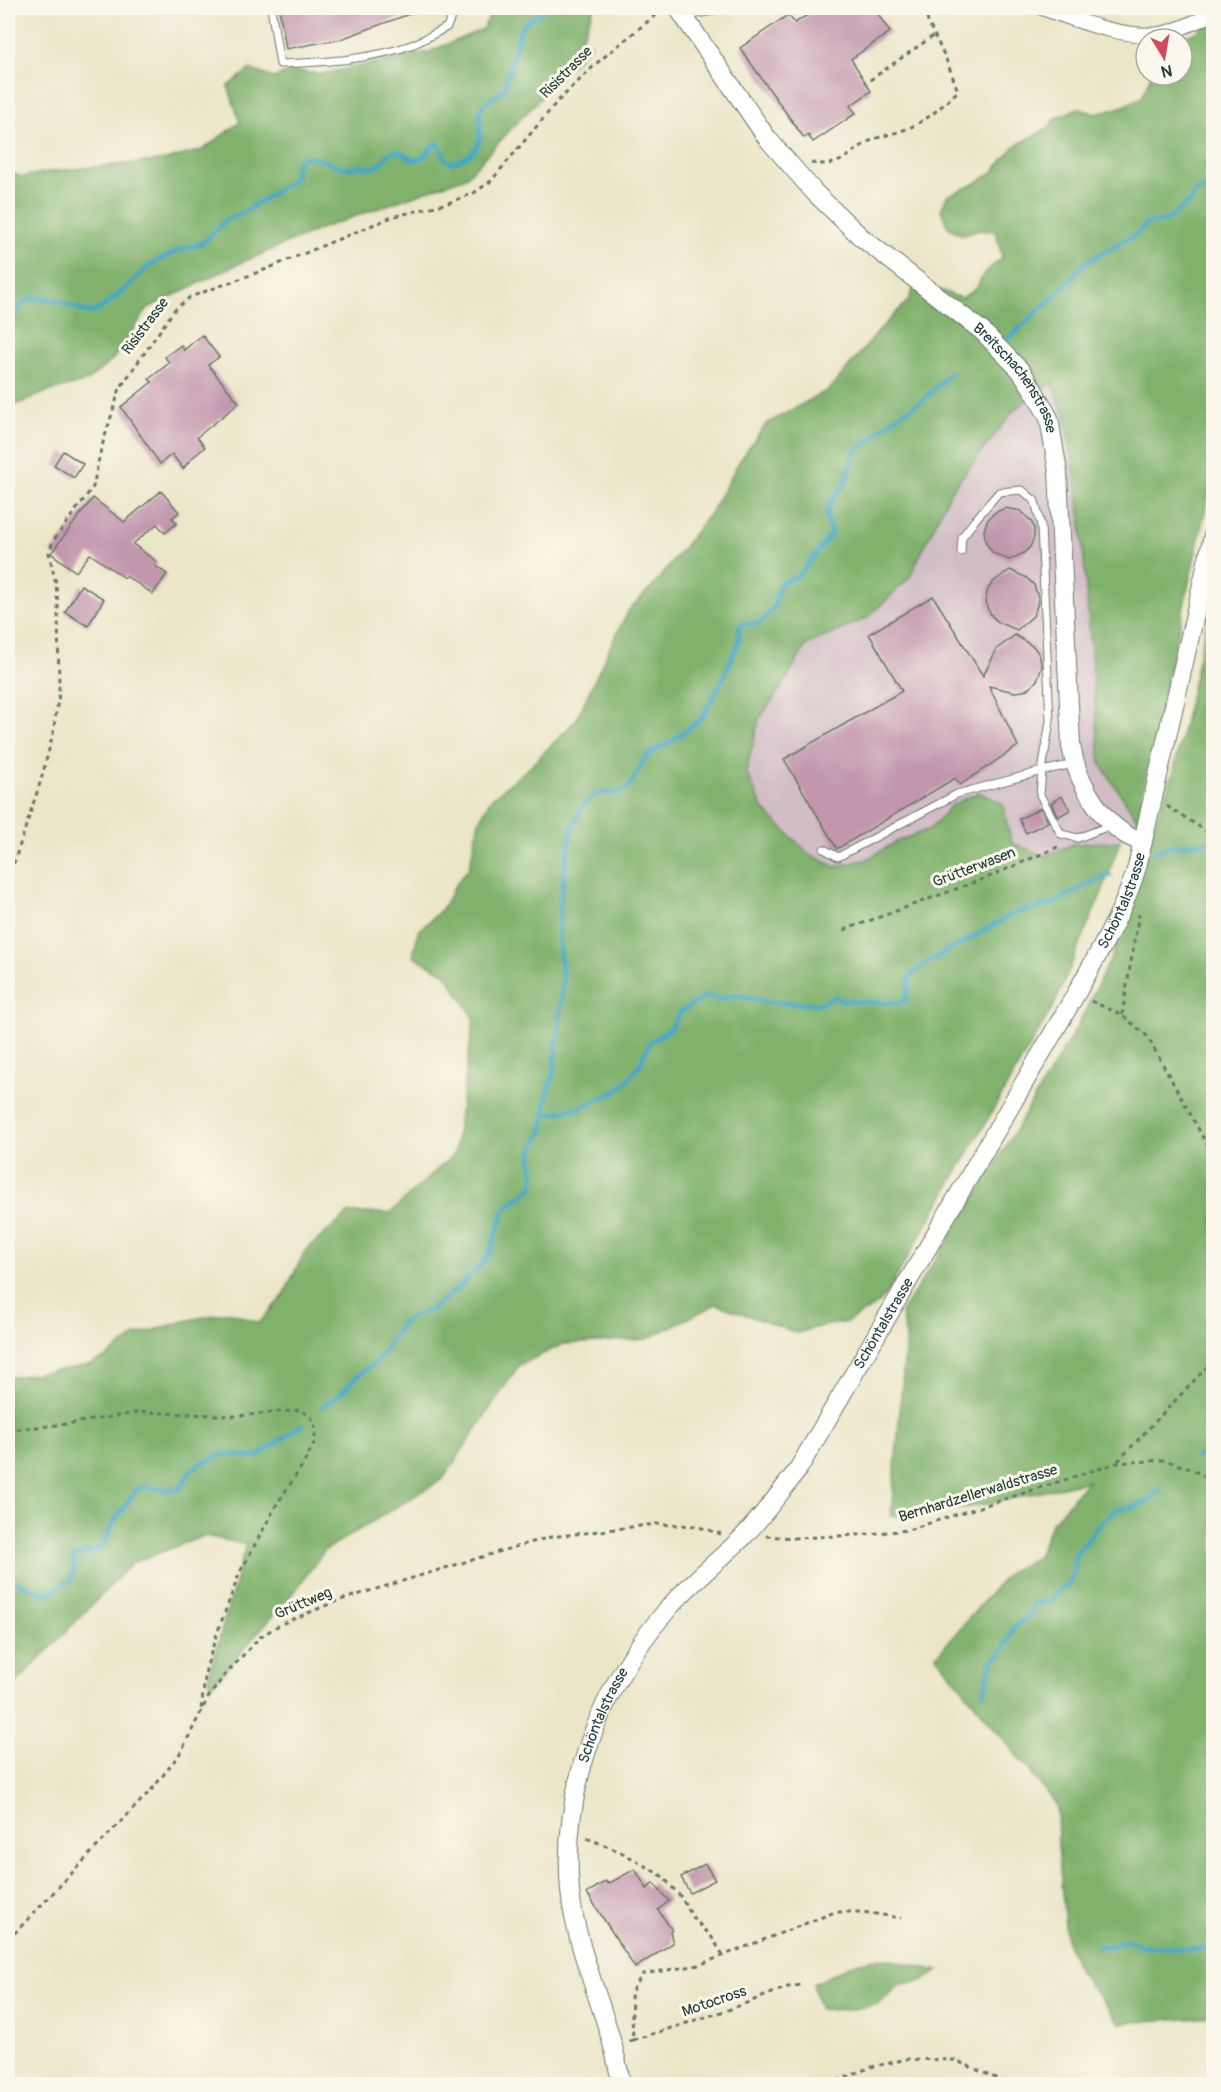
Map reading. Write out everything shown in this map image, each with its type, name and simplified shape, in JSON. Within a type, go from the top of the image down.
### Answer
[{"type":"street","points":[[674,8],[690,12],[710,8]]},
{"type":"street","name":"Breitschachenstrasse","points":[[674,8],[767,138],[815,193],[861,237],[982,331],[1021,371],[1049,418],[1058,472],[1071,746],[1074,764],[1084,788],[1112,822],[1126,834],[1143,842]]},
{"type":"street","points":[[1042,8],[1110,29],[1148,35],[1177,30],[1214,14]]},
{"type":"street","name":"Schöntalstrasse","points":[[621,2085],[612,2045],[580,1946],[570,1890],[570,1835],[579,1779],[589,1741],[615,1681],[638,1645],[668,1608],[743,1537],[775,1500],[802,1461],[1076,994],[1131,887],[1214,532]]},
{"type":"lane","points":[[271,8],[280,64],[331,62],[414,44],[447,27],[455,8]]},
{"type":"lane","points":[[961,552],[962,537],[999,492],[1022,490],[1035,501],[1041,526],[1050,721],[1040,795],[1061,834],[1078,838],[1106,827],[1112,822]]},
{"type":"lane","points":[[824,849],[838,857],[957,794],[1074,764]]},
{"type":"path","name":"Risistrasse","points":[[8,881],[41,780],[56,713],[59,682],[58,606],[50,553],[53,541],[93,488],[101,449],[120,388],[175,309],[190,297],[264,270],[392,217],[448,203],[474,192],[491,181],[557,102],[598,62],[674,8]]},
{"type":"path","points":[[793,168],[802,162],[825,165],[853,154],[866,143],[930,118],[958,91],[924,8]]},
{"type":"path","points":[[870,80],[934,36]]},
{"type":"path","points":[[1153,800],[1214,836]]},
{"type":"path","name":"Grütterwasen","points":[[844,930],[986,878],[1078,838]]},
{"type":"path","points":[[1122,1015],[1139,909]]},
{"type":"path","points":[[1076,994],[1122,1015],[1147,1035],[1214,1157]]},
{"type":"path","points":[[1117,1463],[1214,1357]]},
{"type":"path","points":[[8,1431],[140,1413],[238,1416],[300,1410],[311,1417],[315,1426],[315,1442],[277,1504],[240,1572],[216,1636],[206,1669],[200,1702],[201,1712]]},
{"type":"path","name":"Bernhardzellerwaldstrasse","points":[[743,1537],[753,1535],[794,1538],[858,1536],[908,1530],[1117,1463],[1165,1460],[1193,1470],[1214,1482]]},
{"type":"path","name":"Grüttweg","points":[[8,1940],[154,1787],[181,1752],[208,1698],[224,1676],[260,1637],[295,1617],[337,1601],[511,1548],[562,1535],[656,1524],[696,1526],[730,1538],[743,1537]]},
{"type":"path","points":[[570,1835],[578,1835],[625,1854],[662,1876],[681,1897],[723,1955]]},
{"type":"path","points":[[633,2040],[632,1992],[643,1974],[699,1965],[835,1912],[863,1912],[900,1918]]},
{"type":"path","name":"Motocross","points":[[612,2045],[728,2010],[788,1987],[802,1985]]},
{"type":"path","points":[[828,2085],[871,2067],[907,2059],[955,2060],[1009,2085]]},
{"type":"shaded area","points":[[1052,383],[1065,415],[1079,499],[1100,763],[1139,822],[1120,841],[1074,844],[1044,856],[1012,843],[1003,805],[952,805],[930,829],[896,842],[868,859],[835,867],[808,853],[764,810],[746,772],[759,719],[781,688],[806,645],[867,618],[909,578],[951,491],[1015,409]]},
{"type":"green space","points":[[494,8],[594,8],[581,40],[591,44],[466,177],[325,227],[236,265],[148,308],[113,359],[87,381],[47,392],[8,408],[8,171],[21,177],[55,171],[166,160],[202,150],[240,122],[228,86],[250,69],[273,78],[293,71],[321,74],[429,52],[483,29]]},
{"type":"green space","points":[[1213,18],[1213,475],[1142,794],[1139,822],[1100,763],[1079,499],[1065,415],[1052,383],[1015,409],[951,491],[909,578],[867,618],[806,645],[781,688],[759,719],[746,772],[764,810],[808,853],[835,867],[868,859],[896,842],[930,829],[952,805],[979,792],[1003,804],[1012,843],[1044,856],[1074,844],[1120,841],[1102,892],[1055,1003],[887,1293],[878,1304],[847,1322],[797,1333],[716,1304],[647,1339],[564,1344],[519,1365],[443,1479],[325,1550],[296,1589],[211,1686],[208,1679],[246,1544],[204,1536],[132,1563],[8,1692],[8,1378],[85,1366],[105,1358],[135,1336],[185,1321],[229,1312],[259,1323],[283,1296],[305,1251],[349,1213],[390,1213],[454,1154],[474,1018],[446,974],[413,956],[418,932],[442,909],[456,884],[469,868],[479,821],[491,799],[529,768],[576,720],[629,610],[655,584],[711,512],[739,462],[766,424],[830,389],[884,325],[909,300],[916,281],[961,298],[976,289],[984,273],[1002,258],[996,231],[977,230],[962,235],[948,227],[941,210],[947,196],[992,173],[1015,146],[1048,128],[1056,118],[1078,108],[1096,114],[1124,106],[1142,97],[1146,87],[1194,87],[1194,33],[1199,31],[1206,21]]},
{"type":"green space","points":[[1213,592],[1213,2016],[1120,2023],[1078,1970],[1066,1938],[1057,1805],[936,1656],[1009,1572],[1038,1557],[1051,1524],[1088,1481],[988,1504],[891,1517],[906,1337],[901,1313],[975,1198],[1078,1025],[1112,956],[1138,870],[1174,770]]},
{"type":"green space","points":[[881,1958],[939,1971],[924,1980],[898,1986],[878,2004],[849,2010],[820,2009],[813,1984],[856,1963]]},
{"type":"building","points":[[279,8],[423,9],[341,39],[286,49]]},
{"type":"building","points":[[818,8],[874,8],[890,32],[851,59],[871,91],[850,106],[856,113],[813,142],[808,135],[804,138],[740,48],[788,15],[795,23]]},
{"type":"building","points":[[202,335],[219,357],[208,365],[239,403],[197,437],[205,447],[183,469],[172,454],[160,464],[121,407],[152,382],[149,379],[169,363],[165,357],[181,345],[184,350]]},
{"type":"building","points":[[63,451],[83,464],[74,478],[54,465]]},
{"type":"building","points":[[161,491],[179,512],[172,518],[177,523],[165,533],[157,524],[133,544],[157,562],[155,566],[167,574],[153,594],[90,554],[76,572],[51,553],[93,498],[124,522]]},
{"type":"building","points":[[1005,508],[1021,511],[1031,521],[1034,528],[1034,537],[1030,547],[1024,553],[1009,560],[993,553],[986,543],[984,531],[987,521],[994,513]]},
{"type":"building","points":[[1010,570],[1027,578],[1034,585],[1038,597],[1033,616],[1017,630],[998,622],[987,608],[988,589],[994,581]]},
{"type":"building","points":[[81,585],[104,599],[88,626],[65,612]]},
{"type":"building","points":[[933,596],[983,676],[997,649],[1015,635],[1034,647],[1039,654],[1042,667],[1037,680],[1031,687],[1015,692],[989,686],[1018,746],[960,785],[955,778],[837,849],[784,759],[902,691],[869,634]]},
{"type":"building","points":[[1062,796],[1070,810],[1058,817],[1051,803]]},
{"type":"building","points":[[1041,808],[1048,822],[1026,833],[1019,819]]},
{"type":"building","points":[[705,1864],[715,1880],[690,1893],[681,1877]]},
{"type":"building","points":[[635,1869],[647,1889],[653,1883],[669,1901],[658,1910],[672,1930],[670,1932],[673,1943],[635,1968],[587,1893],[606,1881],[608,1884]]},
{"type":"waterway","points":[[8,326],[22,304],[32,299],[48,299],[86,312],[100,309],[150,265],[179,250],[206,240],[227,219],[241,214],[294,179],[299,159],[314,158],[345,168],[360,166],[374,168],[390,153],[396,151],[417,159],[426,155],[437,143],[445,158],[452,163],[465,157],[477,146],[480,134],[479,115],[482,108],[504,90],[520,31],[525,23],[547,8]]},
{"type":"waterway","points":[[1006,341],[1063,288],[1086,262],[1136,234],[1147,223],[1165,221],[1191,201],[1195,191],[1214,187]]},
{"type":"waterway","points":[[321,1407],[339,1395],[356,1377],[377,1361],[403,1322],[430,1310],[458,1288],[490,1253],[505,1208],[532,1188],[534,1176],[531,1158],[534,1146],[543,1130],[547,1095],[554,1070],[563,982],[559,942],[560,902],[571,831],[584,804],[599,793],[617,793],[626,789],[647,755],[670,742],[702,718],[739,641],[739,627],[743,623],[759,624],[765,619],[774,606],[779,584],[798,576],[831,535],[826,513],[834,496],[845,484],[854,454],[890,421],[923,400],[951,373]]},
{"type":"waterway","points":[[1155,852],[1169,847],[1206,842]]},
{"type":"waterway","points":[[545,1115],[579,1108],[615,1092],[640,1064],[650,1042],[671,1028],[680,1012],[706,996],[720,999],[737,995],[764,1002],[819,1004],[834,997],[844,1001],[899,1003],[906,999],[910,976],[928,962],[1017,912],[1052,904],[1110,875]]},
{"type":"waterway","points":[[8,1578],[45,1594],[49,1593],[71,1579],[74,1572],[73,1557],[99,1549],[104,1544],[113,1523],[137,1489],[142,1487],[178,1490],[191,1470],[202,1463],[226,1454],[258,1456],[302,1425]]},
{"type":"waterway","points":[[1195,1458],[1214,1448]]},
{"type":"waterway","points":[[984,1693],[992,1661],[1002,1653],[1015,1625],[1030,1616],[1034,1603],[1051,1601],[1056,1592],[1070,1584],[1074,1572],[1075,1555],[1101,1523],[1115,1510],[1133,1507],[1151,1499],[1160,1489]]},
{"type":"waterway","points":[[1097,1947],[1113,1946],[1127,1940],[1143,1946],[1214,1950]]}]
